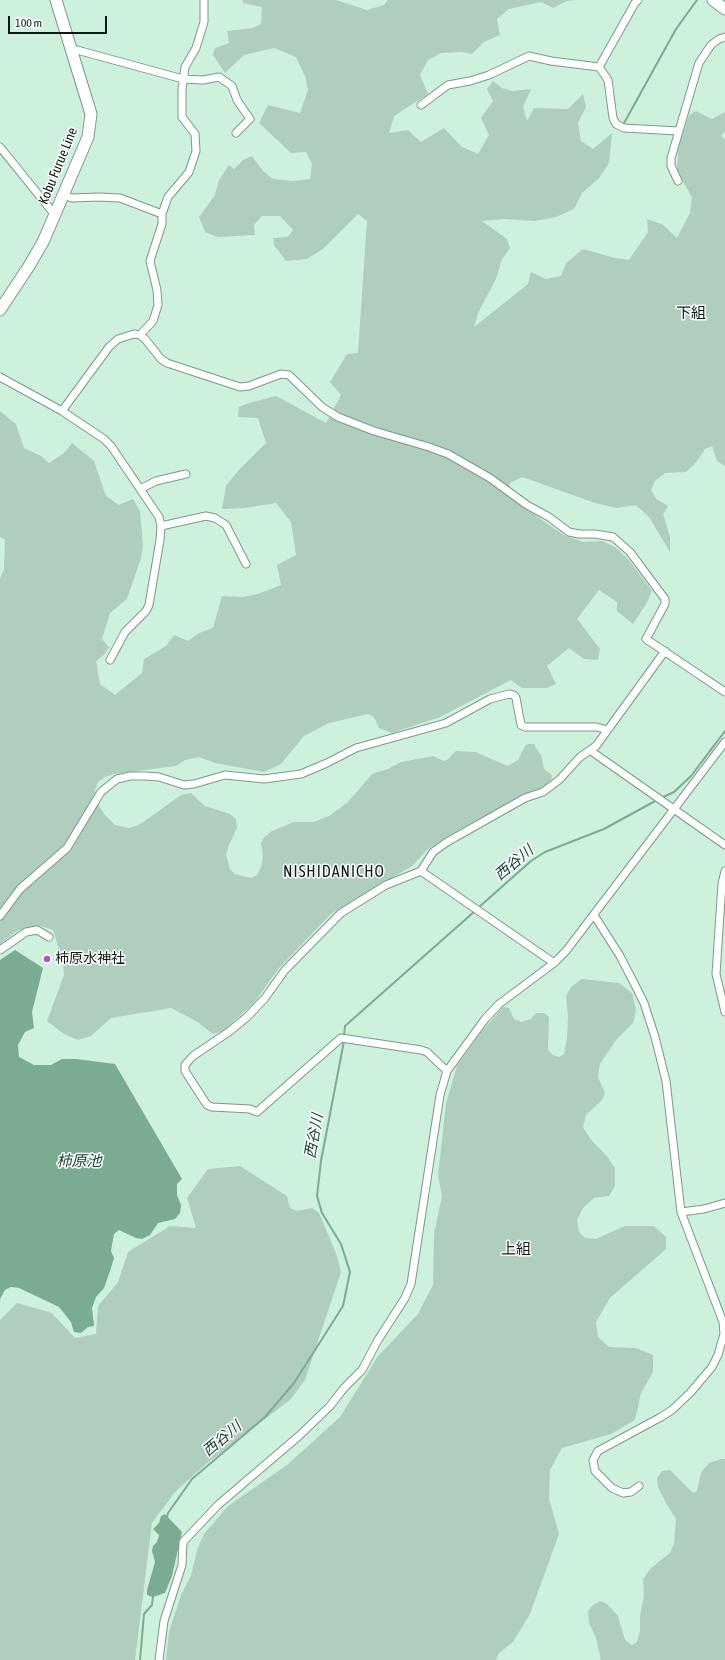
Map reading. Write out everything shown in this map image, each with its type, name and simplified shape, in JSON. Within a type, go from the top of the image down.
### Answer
[{"type":"main road","name":"Kobu Furue Line","points":[[0,310],[29,266],[55,215],[88,137],[91,114],[56,0]]},
{"type":"main road","points":[[713,0],[725,9]]},
{"type":"street","points":[[140,335],[153,321],[158,305],[157,290],[150,261],[162,224],[162,214],[168,197],[189,172],[196,151],[195,134],[182,117],[183,79],[185,68],[196,48],[204,22],[204,0]]},
{"type":"street","points":[[599,67],[638,0]]},
{"type":"street","points":[[678,181],[671,166],[671,158],[699,63],[711,45],[719,39],[725,37]]},
{"type":"street","points":[[71,49],[183,79],[203,80],[219,77],[232,86],[237,100],[250,119],[236,132]]},
{"type":"street","points":[[421,106],[448,85],[489,76],[529,56],[565,63],[599,67],[608,80],[612,100],[611,111],[616,124],[620,127],[678,131]]},
{"type":"street","points":[[0,147],[55,215]]},
{"type":"street","points":[[63,195],[72,198],[120,198],[162,214]]},
{"type":"street","points":[[62,411],[109,347],[118,339],[128,335],[140,335],[161,359],[167,363],[240,387],[249,386],[281,374],[289,375],[322,407],[338,417],[374,431],[448,454],[490,478],[527,505],[549,517],[569,532],[613,537],[630,552],[666,599],[666,604],[646,639],[725,692]]},
{"type":"street","points":[[0,377],[62,411],[104,439],[111,446],[159,517],[161,526],[149,605],[146,611],[125,632],[110,660]]},
{"type":"street","points":[[140,489],[156,481],[186,474]]},
{"type":"street","points":[[161,526],[206,516],[215,518],[226,525],[246,564]]},
{"type":"street","points":[[447,1071],[427,1052],[421,1050],[343,1038],[257,1112],[250,1109],[212,1107],[207,1105],[185,1070],[185,1065],[193,1056],[230,1031],[247,1017],[265,998],[285,970],[340,913],[386,885],[421,871],[432,852],[447,842],[518,801],[543,792],[559,780],[580,757],[591,750],[665,652]]},
{"type":"street","points":[[0,916],[20,889],[67,848],[100,792],[117,779],[130,776],[158,777],[184,785],[194,784],[225,775],[264,779],[301,774],[356,748],[446,723],[490,698],[509,694],[514,695],[516,698],[521,725],[525,727],[597,727],[607,730]]},
{"type":"street","points":[[159,1660],[164,1622],[182,1565],[183,1542],[218,1505],[305,1430],[362,1370],[378,1340],[405,1298],[411,1284],[440,1095],[447,1071],[485,1019],[499,1004],[566,951],[725,742]]},
{"type":"street","points":[[591,750],[673,810],[725,845]]},
{"type":"street","points":[[421,871],[554,962]]},
{"type":"street","points":[[725,871],[722,884],[716,974],[725,1012]]},
{"type":"street","points":[[594,915],[624,963],[644,1003],[655,1037],[666,1081],[681,1212],[723,1322],[724,1334],[718,1355],[712,1367],[690,1393],[672,1410],[598,1452],[593,1460],[595,1471],[612,1488],[623,1493],[631,1492],[639,1486]]},
{"type":"street","points":[[0,950],[26,932],[37,930],[49,938]]},
{"type":"street","points":[[681,1212],[704,1209],[725,1202]]},
{"type":"shaded area","points":[[242,0],[336,0],[367,10],[384,5],[388,0],[575,0],[567,1],[553,8],[541,2],[509,9],[497,19],[500,35],[484,42],[472,54],[462,52],[441,53],[428,60],[420,75],[428,94],[394,116],[389,133],[408,130],[421,142],[444,128],[462,147],[478,154],[489,135],[481,118],[493,101],[487,89],[493,81],[502,88],[512,91],[531,89],[523,107],[527,121],[534,108],[568,109],[583,94],[586,107],[578,123],[581,141],[593,149],[612,133],[609,163],[599,178],[582,193],[574,209],[556,217],[535,221],[504,219],[482,221],[507,239],[510,248],[502,259],[496,279],[479,311],[474,327],[528,284],[531,272],[546,279],[561,276],[566,263],[583,249],[615,258],[629,260],[648,232],[647,219],[662,224],[677,238],[690,213],[692,197],[677,172],[678,149],[689,115],[696,111],[712,119],[725,112],[725,132],[721,135],[725,140],[725,466],[717,461],[712,446],[705,449],[694,465],[686,472],[665,473],[655,481],[651,490],[656,499],[668,506],[663,514],[670,537],[670,552],[649,517],[636,505],[617,508],[595,503],[522,477],[510,483],[507,496],[564,535],[583,542],[602,541],[615,547],[629,560],[652,591],[646,604],[633,624],[617,611],[617,602],[599,590],[577,619],[600,649],[598,660],[584,659],[569,648],[547,666],[556,684],[547,688],[522,688],[511,680],[440,717],[392,733],[379,728],[374,717],[368,714],[329,723],[304,736],[281,764],[264,772],[215,763],[199,757],[185,760],[176,766],[114,774],[105,777],[98,782],[95,790],[98,804],[104,814],[115,825],[129,828],[139,825],[181,795],[191,793],[205,806],[230,814],[236,819],[237,828],[226,855],[230,869],[235,874],[251,878],[257,875],[261,867],[263,857],[261,843],[264,837],[272,831],[294,822],[314,822],[329,816],[348,802],[372,774],[388,769],[401,762],[434,756],[443,761],[447,760],[456,751],[475,752],[508,766],[518,760],[525,746],[528,744],[534,744],[541,755],[544,769],[552,775],[551,782],[546,786],[516,799],[451,834],[428,849],[412,866],[331,914],[279,968],[254,1003],[223,1031],[213,1034],[196,1021],[171,1008],[111,1018],[91,1036],[78,1040],[64,1034],[47,1021],[64,975],[63,962],[53,930],[41,926],[25,928],[17,931],[0,944],[0,578],[4,569],[5,540],[0,537],[0,411],[16,424],[24,448],[41,456],[49,463],[64,453],[72,443],[94,461],[106,496],[119,505],[133,499],[140,511],[143,546],[141,558],[127,599],[110,613],[102,639],[109,647],[104,655],[96,661],[100,684],[115,695],[142,673],[144,659],[166,646],[174,635],[188,641],[199,633],[213,628],[222,596],[243,597],[258,594],[281,585],[277,565],[296,555],[291,522],[276,503],[245,508],[222,509],[226,486],[237,472],[266,443],[258,418],[238,417],[239,407],[276,396],[326,423],[341,395],[330,382],[347,354],[358,353],[367,221],[358,214],[323,249],[307,259],[286,261],[274,245],[273,238],[288,237],[293,230],[280,216],[262,216],[254,225],[255,235],[218,237],[205,232],[199,217],[215,195],[219,180],[229,165],[234,169],[243,160],[252,156],[263,171],[273,179],[293,181],[310,179],[312,164],[306,152],[291,153],[259,123],[268,105],[300,113],[308,90],[305,76],[296,57],[274,48],[244,55],[225,73],[213,55],[215,48],[229,43],[227,31],[253,28],[261,24],[262,7],[243,3]]},
{"type":"shaded area","points":[[582,979],[619,983],[632,993],[636,1010],[633,1023],[616,1040],[600,1064],[598,1077],[605,1093],[602,1100],[586,1115],[583,1127],[591,1140],[606,1155],[615,1168],[615,1186],[609,1196],[594,1198],[583,1208],[577,1220],[579,1232],[585,1238],[596,1239],[625,1226],[654,1226],[666,1237],[666,1249],[610,1298],[596,1322],[598,1337],[609,1347],[636,1348],[653,1355],[653,1372],[641,1393],[635,1420],[611,1434],[562,1448],[550,1470],[549,1499],[559,1534],[530,1614],[513,1642],[499,1653],[496,1660],[166,1660],[169,1632],[181,1595],[191,1576],[197,1550],[204,1534],[228,1506],[287,1465],[340,1417],[378,1356],[418,1314],[433,1285],[434,1234],[442,1196],[438,1176],[446,1103],[457,1066],[483,1030],[503,1007],[509,1008],[514,1019],[521,1022],[531,1019],[536,1013],[544,1013],[549,1017],[548,1050],[553,1055],[559,1057],[564,1054],[567,1039],[568,1017],[566,996],[572,986]]},
{"type":"shaded area","points":[[240,1166],[287,1196],[290,1208],[297,1211],[312,1208],[319,1213],[336,1253],[341,1272],[305,1380],[290,1400],[206,1464],[175,1492],[152,1523],[135,1660],[0,1660],[0,1320],[17,1303],[52,1313],[75,1338],[96,1334],[98,1306],[118,1282],[128,1252],[170,1226],[196,1228],[187,1198],[208,1169]]},
{"type":"shaded area","points":[[725,1459],[725,1660],[601,1660],[596,1638],[589,1623],[588,1611],[593,1605],[601,1601],[607,1604],[618,1616],[625,1640],[632,1645],[637,1642],[640,1631],[640,1615],[644,1596],[643,1579],[651,1568],[670,1553],[674,1544],[676,1519],[658,1487],[657,1478],[662,1471],[670,1470],[693,1493],[697,1491],[701,1473],[709,1463]]},
{"type":"water","name":"柿原池","points":[[15,950],[43,968],[32,1012],[34,1028],[25,1032],[18,1045],[19,1057],[34,1065],[51,1065],[62,1059],[76,1059],[115,1064],[182,1179],[177,1184],[177,1195],[181,1205],[180,1213],[175,1219],[158,1223],[150,1235],[142,1239],[136,1238],[119,1230],[114,1234],[111,1251],[114,1258],[104,1288],[96,1297],[92,1308],[94,1326],[88,1327],[81,1333],[74,1332],[71,1322],[59,1307],[19,1288],[11,1287],[5,1290],[0,1299],[0,960]]},
{"type":"water","points":[[165,1514],[182,1532],[172,1576],[165,1593],[153,1597],[147,1595],[147,1590],[155,1562],[152,1551],[153,1546],[157,1542],[159,1535],[153,1529],[159,1523],[161,1516]]},
{"type":"waterway","points":[[623,125],[676,29],[697,0]]},
{"type":"waterway","name":"西谷川","points":[[661,798],[674,792],[691,776],[725,731]]},
{"type":"waterway","name":"西谷川","points":[[478,908],[531,861],[545,852],[604,829],[657,800]]},
{"type":"waterway","name":"西谷川","points":[[344,1036],[345,1026],[475,911]]},
{"type":"waterway","name":"西谷川","points":[[167,1517],[168,1513],[192,1479],[265,1417],[294,1383],[343,1306],[350,1272],[341,1244],[322,1213],[317,1196],[321,1161],[344,1041]]},
{"type":"waterway","name":"西谷川","points":[[140,1660],[144,1614],[152,1605],[153,1596]]},
{"type":"place","name":"柿原水神社","points":[[47,959]]},
{"type":"district","name":"下組","points":[[691,313]]},
{"type":"district","name":"NISHIDANICHO","points":[[334,872]]},
{"type":"district","name":"上組","points":[[516,1249]]}]
